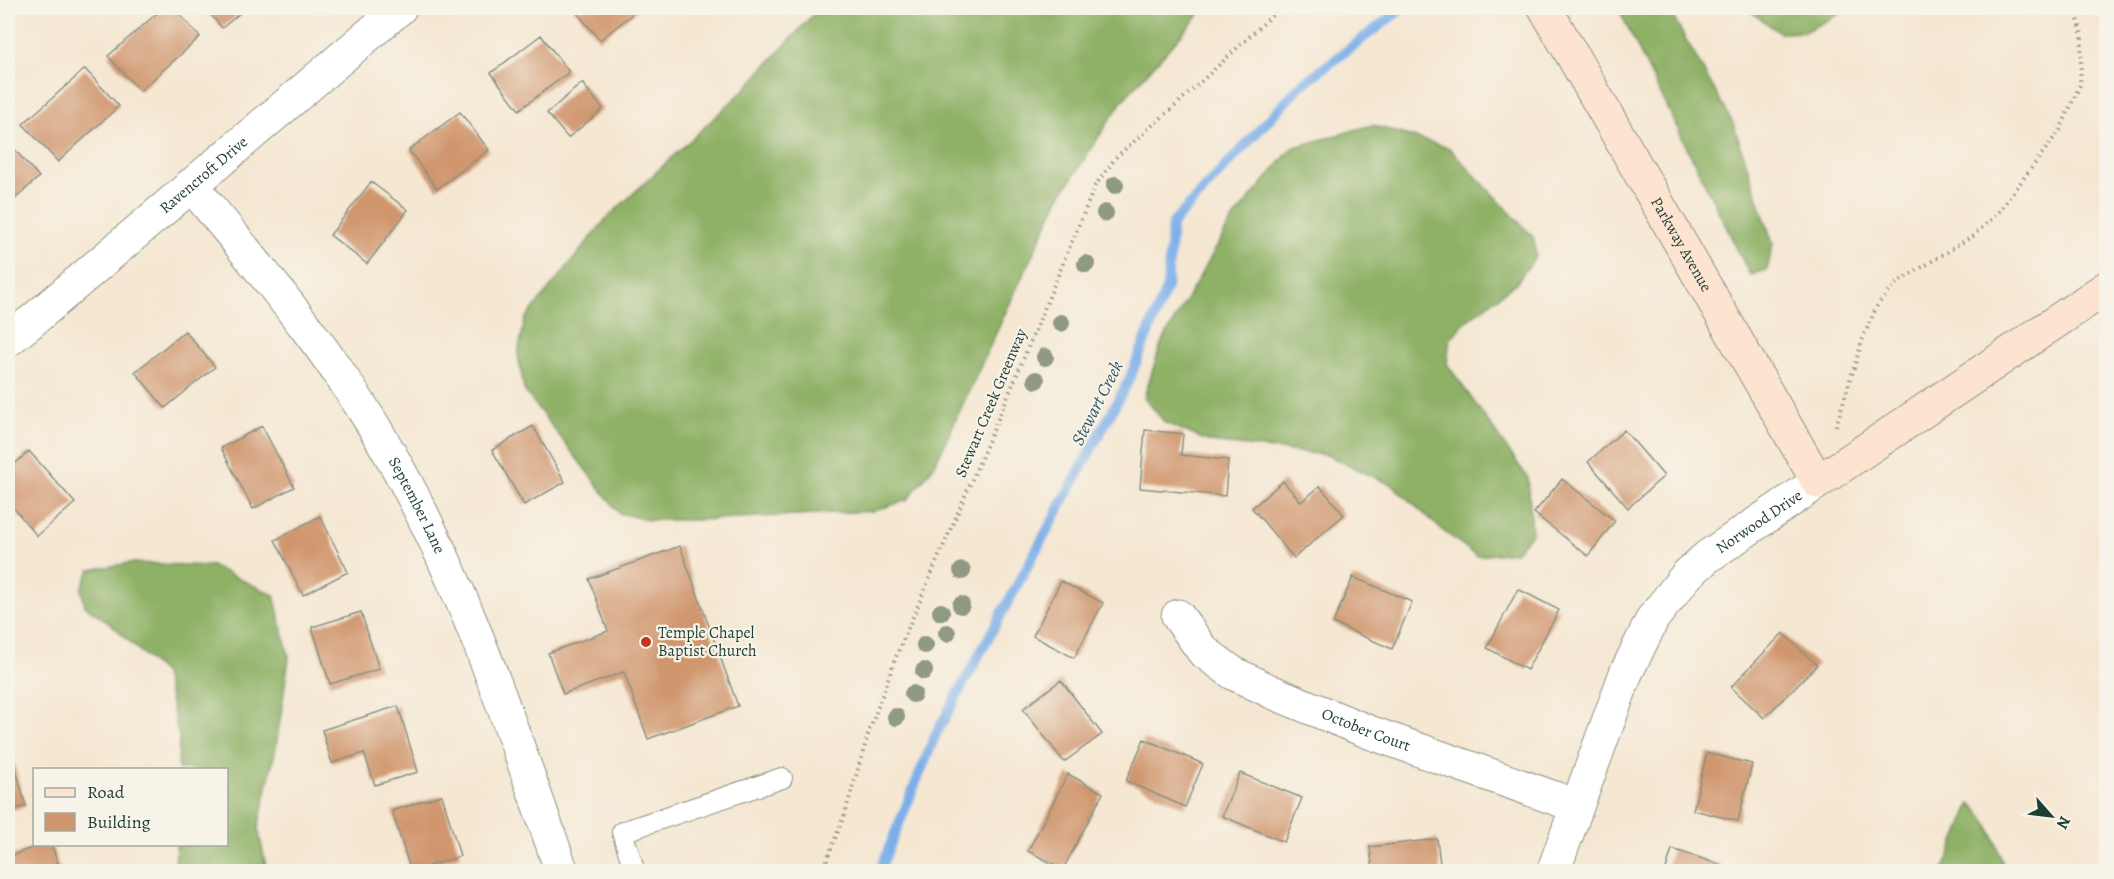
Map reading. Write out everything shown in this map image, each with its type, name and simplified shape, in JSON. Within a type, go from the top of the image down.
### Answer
[{"type":"street","name":"Ravencroft Drive","points":[[8,340],[400,8]]},
{"type":"street","name":"Parkway Avenue","points":[[1545,8],[1580,65],[1818,482]]},
{"type":"street","name":"September Lane","points":[[190,185],[280,292],[348,385],[390,454],[448,568],[497,686],[562,872]]},
{"type":"street","name":"Norwood Drive","points":[[1553,872],[1626,673],[1653,618],[1687,575],[1707,557],[2106,288]]},
{"type":"street","name":"October Court","points":[[1178,616],[1203,651],[1233,673],[1272,693],[1369,732],[1577,806]]},
{"type":"lane","points":[[635,872],[622,831],[782,778]]},
{"type":"path","name":"Stewart Creek Greenway","points":[[822,872],[844,816],[868,735],[897,654],[1095,186],[1117,156],[1174,107],[1280,8]]},
{"type":"path","points":[[1840,415],[1864,335],[1878,304],[1898,282],[1973,236],[1997,214],[2060,130],[2080,85],[2082,35],[2075,8]]},
{"type":"green space","points":[[819,8],[1202,8],[1198,16],[1122,101],[1059,198],[934,466],[907,500],[873,511],[700,520],[648,520],[619,513],[524,390],[518,354],[525,319],[606,219],[744,90]]},
{"type":"green space","points":[[1618,8],[1668,8],[1733,123],[1773,244],[1767,270],[1750,275]]},
{"type":"green space","points":[[1746,8],[1851,8],[1804,32],[1780,33]]},
{"type":"green space","points":[[1372,125],[1449,148],[1534,238],[1536,256],[1517,282],[1464,323],[1450,339],[1447,364],[1528,478],[1532,533],[1515,552],[1477,556],[1442,530],[1392,485],[1327,455],[1210,442],[1165,423],[1144,397],[1161,344],[1232,220],[1292,148]]},
{"type":"green space","points":[[130,563],[212,566],[274,595],[289,657],[276,747],[258,828],[267,871],[175,871],[176,846],[228,846],[228,768],[178,768],[179,736],[164,674],[111,624],[85,606],[81,589],[90,570]]},
{"type":"green space","points":[[1971,803],[1988,826],[2005,871],[1943,871]]},
{"type":"building","points":[[163,8],[174,8],[200,37],[140,91],[108,56]]},
{"type":"building","points":[[205,8],[246,8],[222,28]]},
{"type":"building","points":[[573,8],[640,8],[600,40]]},
{"type":"building","points":[[541,35],[569,72],[519,110],[491,73]]},
{"type":"building","points":[[85,69],[119,106],[58,162],[23,124]]},
{"type":"building","points":[[582,83],[603,109],[568,138],[547,113]]},
{"type":"building","points":[[460,112],[489,150],[437,189],[409,150]]},
{"type":"building","points":[[8,142],[39,177],[8,205]]},
{"type":"building","points":[[371,182],[408,210],[367,264],[330,235]]},
{"type":"building","points":[[185,331],[215,367],[165,408],[135,372]]},
{"type":"building","points":[[262,426],[294,487],[253,509],[221,448]]},
{"type":"building","points":[[533,426],[565,482],[524,505],[492,450]]},
{"type":"building","points":[[1145,430],[1183,434],[1181,455],[1228,460],[1225,496],[1140,488]]},
{"type":"building","points":[[1624,430],[1664,476],[1628,508],[1588,462]]},
{"type":"building","points":[[29,451],[75,503],[37,536],[8,501],[8,470]]},
{"type":"building","points":[[1562,479],[1615,521],[1588,556],[1534,513]]},
{"type":"building","points":[[1283,481],[1301,502],[1320,486],[1344,515],[1294,558],[1252,508]]},
{"type":"building","points":[[320,516],[348,572],[303,595],[275,540]]},
{"type":"building","name":"Temple Chapel Baptist Church","points":[[680,546],[738,706],[648,739],[624,672],[563,694],[548,653],[608,631],[589,579]]},
{"type":"building","points":[[1353,577],[1412,602],[1392,649],[1333,623]]},
{"type":"building","points":[[1061,581],[1103,603],[1074,658],[1033,636]]},
{"type":"building","points":[[1518,589],[1559,610],[1527,670],[1487,648]]},
{"type":"building","points":[[361,612],[379,669],[330,684],[312,627]]},
{"type":"building","points":[[1783,633],[1817,665],[1764,718],[1731,687]]},
{"type":"building","points":[[1061,680],[1102,734],[1064,762],[1023,709]]},
{"type":"building","points":[[398,706],[418,772],[375,785],[364,753],[332,763],[322,730]]},
{"type":"building","points":[[1144,739],[1203,764],[1185,807],[1126,781]]},
{"type":"building","points":[[1707,753],[1752,764],[1738,821],[1693,810]]},
{"type":"building","points":[[12,756],[26,806],[8,811],[8,757]]},
{"type":"building","points":[[1240,773],[1302,798],[1284,842],[1222,816]]},
{"type":"building","points":[[1068,774],[1103,793],[1063,869],[1028,851]]},
{"type":"building","points":[[442,795],[460,856],[411,872],[392,811]]},
{"type":"building","points":[[1437,839],[1441,872],[1373,872],[1370,847]]},
{"type":"building","points":[[37,846],[52,846],[61,872],[11,872],[8,857]]},
{"type":"building","points":[[1672,849],[1721,865],[1719,872],[1665,872]]},
{"type":"waterway","name":"Stewart Creek","points":[[879,872],[936,734],[1129,380],[1167,287],[1172,224],[1300,86],[1403,8]]},
{"type":"place","name":"Temple Chapel Baptist Church","points":[[646,642]]}]
